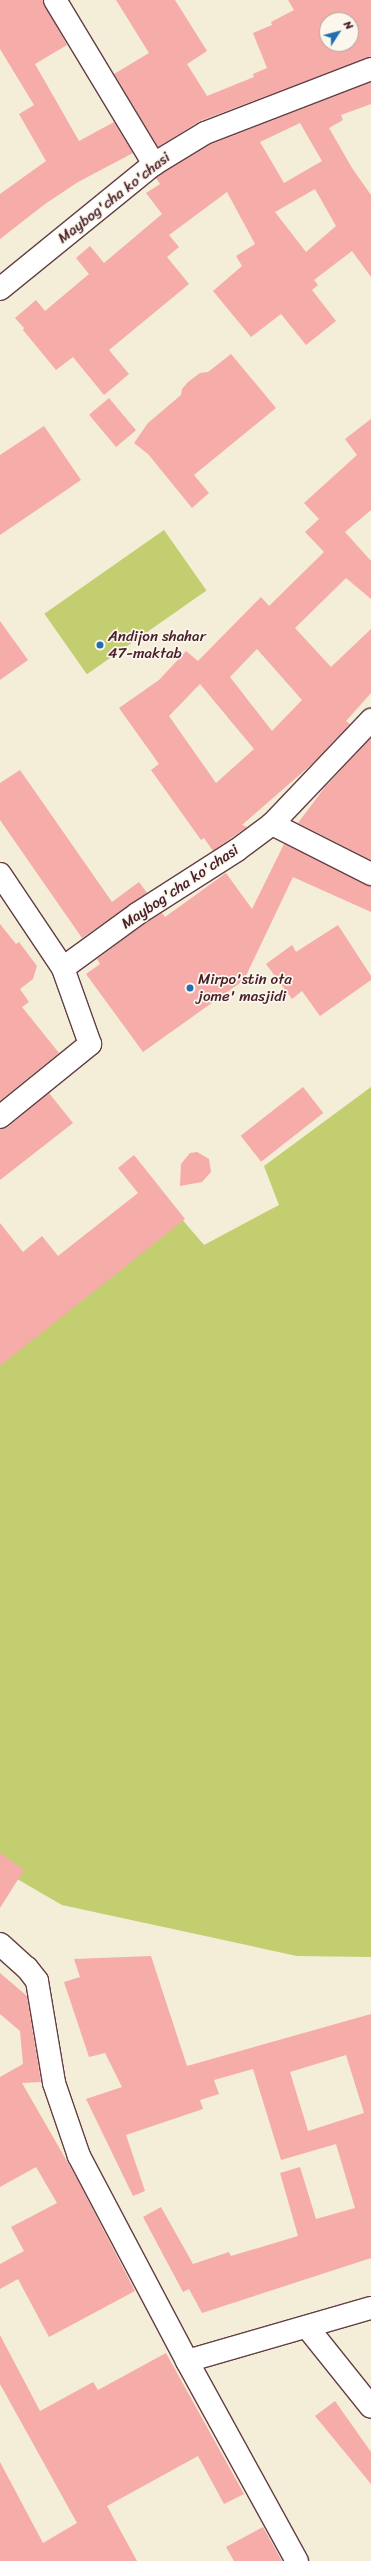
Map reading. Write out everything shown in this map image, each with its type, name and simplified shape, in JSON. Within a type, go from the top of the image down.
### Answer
[{"type":"street","points":[[55,0],[154,164]]},
{"type":"street","name":"Maybog'cha ko'chasi","points":[[0,289],[154,164],[205,133],[371,69]]},
{"type":"street","name":"Maybog'cha ko'chasi","points":[[63,968],[137,914],[237,850],[272,824],[371,720]]},
{"type":"street","points":[[272,824],[371,874]]},
{"type":"street","points":[[0,874],[63,968],[90,1044],[0,1116]]},
{"type":"street","points":[[0,1944],[27,1968],[37,1981],[54,2083],[79,2156],[187,2361],[297,2561]]},
{"type":"street","points":[[187,2361],[371,2308]]},
{"type":"street","points":[[307,2327],[371,2407]]},
{"type":"green space","points":[[164,530],[206,591],[87,674],[44,614]]},
{"type":"green space","points":[[371,1087],[371,1957],[297,1956],[62,1905],[0,1869],[0,1359],[180,1217],[204,1245],[279,1205],[264,1166]]},
{"type":"building","points":[[0,0],[43,0],[67,45],[35,64],[79,141],[114,122],[133,153],[78,182],[45,204],[0,239],[0,194],[46,161],[19,114],[34,105],[0,49]]},
{"type":"building","points":[[116,0],[175,0],[207,51],[187,64],[207,96],[254,77],[253,74],[267,68],[253,33],[272,25],[271,22],[294,10],[288,0],[371,0],[371,57],[200,121],[158,147],[114,74],[149,53]]},
{"type":"building","points":[[371,82],[371,104],[341,115],[343,120],[329,128],[352,168],[371,195],[371,277],[352,251],[314,280],[318,285],[312,290],[336,321],[306,345],[281,314],[251,337],[213,291],[242,266],[236,256],[255,244],[227,192],[169,235],[179,247],[167,257],[189,284],[109,350],[129,374],[104,395],[73,357],[56,370],[15,318],[36,300],[45,311],[89,274],[76,258],[90,246],[104,263],[162,214],[146,193],[160,184],[156,178],[211,144]],"holes":[[[300,123],[322,161],[284,183],[260,142]],[[315,189],[336,226],[306,252],[275,212]]]},
{"type":"building","points":[[231,354],[276,408],[194,475],[209,493],[192,508],[148,454],[134,443],[148,423],[181,395],[182,389],[188,382],[200,373],[208,372]]},
{"type":"building","points":[[109,398],[136,430],[116,447],[89,415]]},
{"type":"building","points":[[371,419],[371,510],[345,532],[371,561],[371,599],[346,578],[295,628],[331,667],[371,629],[371,693],[346,721],[350,724],[312,764],[242,825],[247,827],[213,851],[204,838],[201,840],[151,770],[159,764],[119,708],[159,680],[186,651],[198,661],[261,597],[269,606],[324,552],[305,532],[319,519],[304,503],[357,455],[345,439]],"holes":[[[257,649],[302,700],[272,731],[230,677]],[[200,684],[254,749],[216,783],[169,716]]]},
{"type":"building","points":[[44,426],[81,480],[0,535],[0,455]]},
{"type":"building","points":[[0,621],[28,660],[0,680]]},
{"type":"building","points":[[371,738],[371,860],[298,823],[325,787]]},
{"type":"building","points":[[20,770],[112,902],[139,882],[147,893],[82,938],[0,820],[0,783]]},
{"type":"building","points":[[284,844],[371,886],[371,912],[293,877],[244,980],[143,1052],[86,974],[100,964],[97,959],[144,924],[162,913],[165,917],[226,873],[252,909]]},
{"type":"building","points":[[0,924],[16,944],[19,942],[37,966],[33,979],[20,989],[29,1002],[22,1007],[59,1053],[0,1101]]},
{"type":"building","points":[[338,925],[371,976],[371,980],[320,1016],[302,991],[292,999],[266,964],[292,945],[296,952]]},
{"type":"building","points":[[303,1087],[323,1113],[261,1162],[241,1136]]},
{"type":"building","points":[[49,1093],[73,1123],[0,1180],[0,1129],[8,1127]]},
{"type":"building","points":[[197,1152],[209,1159],[211,1172],[202,1182],[180,1186],[181,1164],[190,1153]]},
{"type":"building","points":[[134,1155],[185,1219],[0,1366],[0,1223],[23,1252],[42,1236],[58,1256],[138,1193],[118,1168]]},
{"type":"building","points":[[0,1853],[24,1870],[0,1908]]},
{"type":"building","points":[[151,1956],[187,2066],[371,2014],[371,2258],[202,2313],[189,2289],[183,2292],[143,2217],[161,2207],[193,2264],[229,2252],[231,2256],[298,2236],[280,2173],[300,2167],[316,2219],[355,2208],[336,2144],[281,2160],[253,2069],[214,2080],[219,2094],[200,2100],[203,2109],[126,2135],[145,2191],[133,2196],[86,2099],[122,2087],[105,2053],[89,2057],[64,1982],[80,1977],[74,1959]],"holes":[[[346,2055],[364,2113],[308,2131],[290,2072]]]},
{"type":"building","points":[[0,1973],[27,1996],[41,2082],[22,2083],[76,2177],[135,2291],[49,2337],[18,2279],[0,2289],[0,2264],[24,2251],[11,2227],[57,2203],[36,2167],[0,2187],[0,2077],[23,2064],[20,2031],[0,2014]]},
{"type":"building","points":[[0,2335],[40,2411],[93,2382],[98,2390],[166,2353],[244,2494],[224,2504],[198,2456],[107,2506],[137,2561],[0,2561],[0,2462],[43,2543],[77,2523],[0,2384]]},
{"type":"building","points":[[335,2401],[371,2452],[371,2484],[315,2416]]},
{"type":"building","points":[[263,2527],[282,2561],[234,2561],[226,2547]]},
{"type":"place","name":"Andijon shahar 47-maktab","points":[[100,645]]},
{"type":"place","name":"Mirpo'stin ota jome' masjidi","points":[[190,988]]}]
